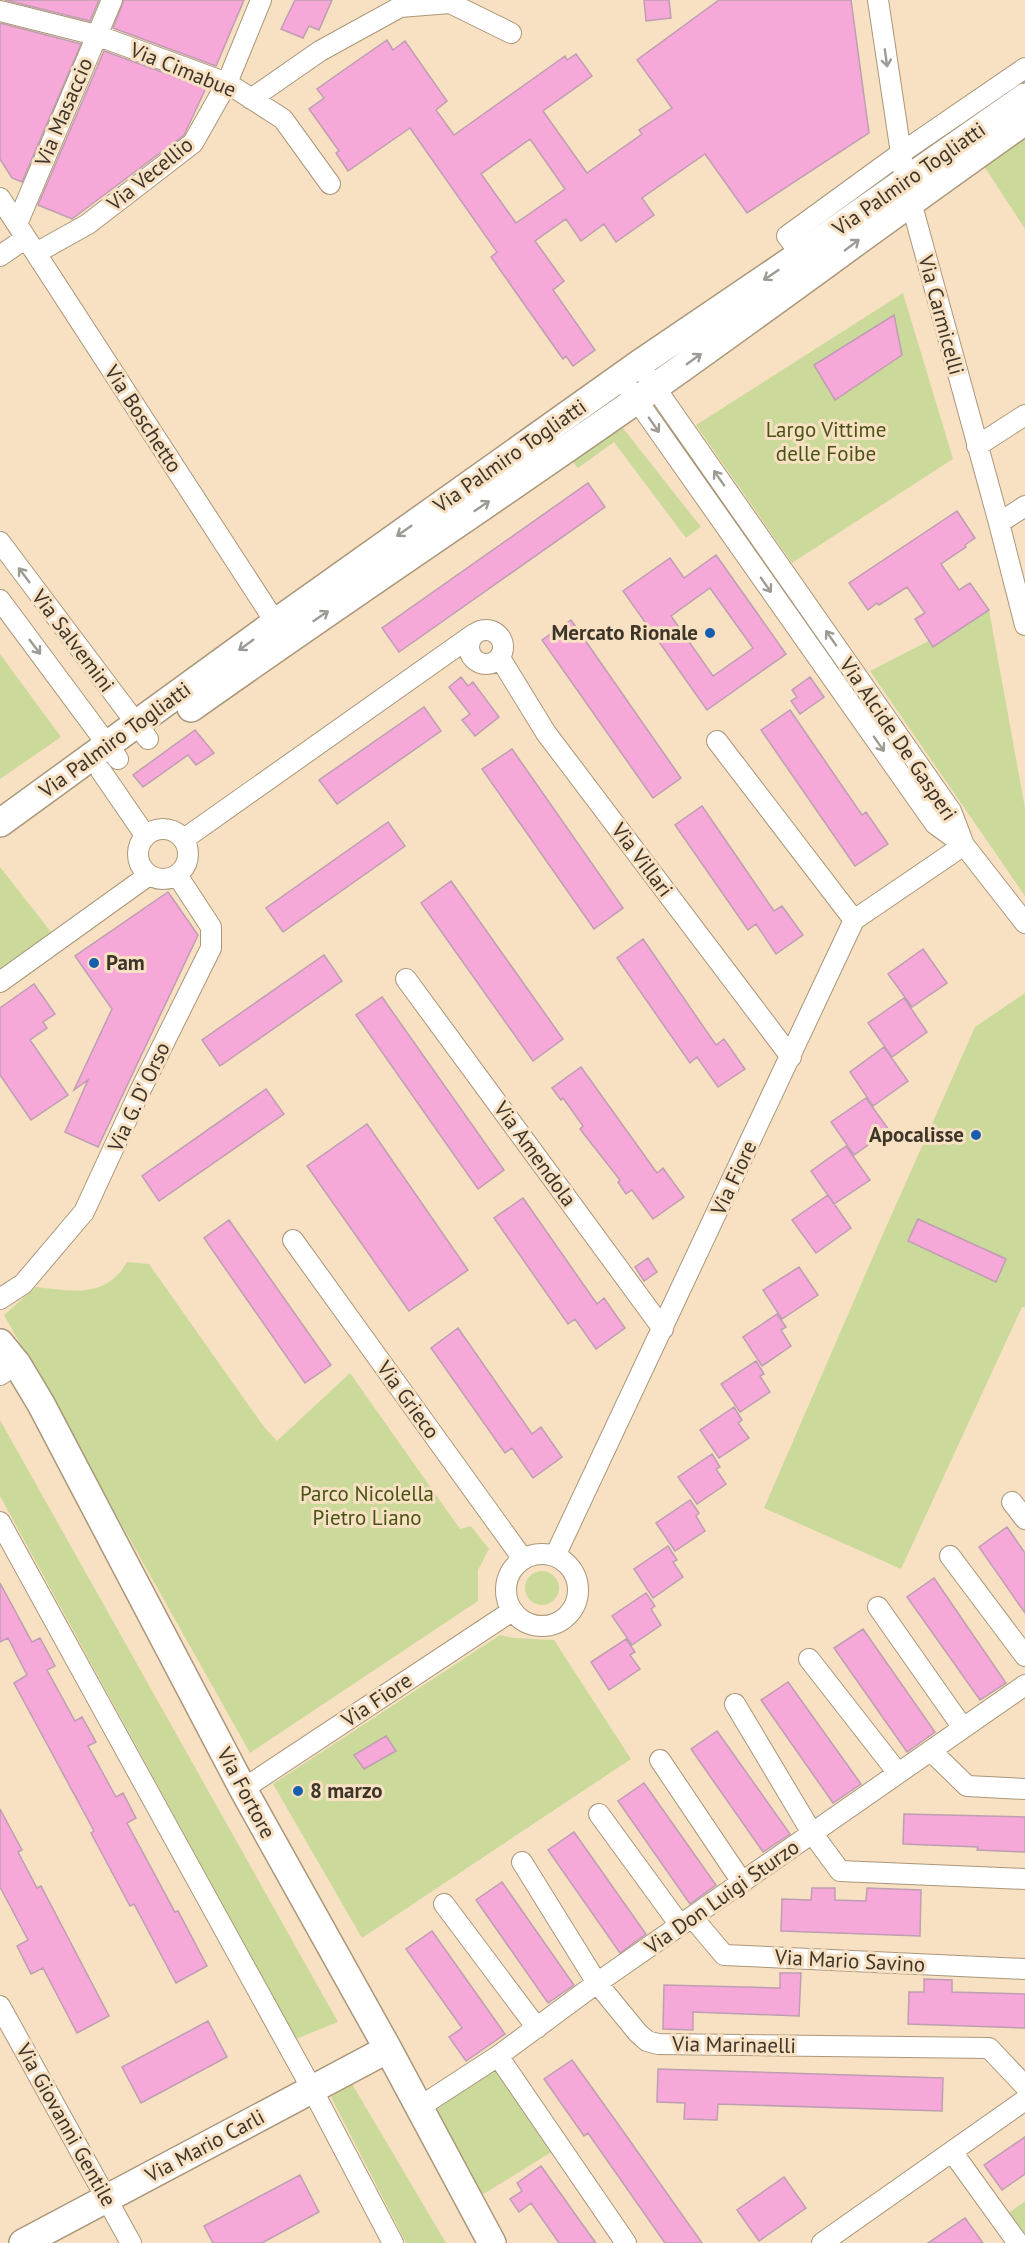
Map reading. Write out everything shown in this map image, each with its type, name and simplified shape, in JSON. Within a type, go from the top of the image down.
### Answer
[{"type":"street","name":"Via Masaccio","points":[[26,238],[96,35],[111,0]]},
{"type":"street","name":"Via Vecellio","points":[[0,256],[26,238],[88,224],[193,143],[227,84],[261,0]]},
{"type":"street","name":"Via Carmicelli","points":[[878,0],[900,153],[908,190],[1025,626]]},
{"type":"street","points":[[250,99],[320,51],[400,7],[450,3],[511,33]]},
{"type":"street","name":"Via Cimabue","points":[[0,11],[96,35],[227,84],[283,119],[330,184]]},
{"type":"street","points":[[808,263],[788,236],[900,153],[1025,68]]},
{"type":"street","name":"Via Palmiro Togliatti","points":[[281,631],[646,394],[808,263],[908,190],[1025,97]]},
{"type":"street","name":"Via Palmiro Togliatti","points":[[908,190],[1025,121]]},
{"type":"street","name":"Via Boschetto","points":[[0,198],[281,631]]},
{"type":"street","name":"Via Palmiro Togliatti","points":[[0,845],[142,732],[630,371],[808,263]]},
{"type":"street","name":"Via Alcide De Gasperi","points":[[630,371],[935,824],[964,845],[1025,923]]},
{"type":"street","points":[[977,446],[1025,416]]},
{"type":"street","points":[[999,523],[1025,506]]},
{"type":"street","name":"Via Salvemini","points":[[0,542],[142,732]]},
{"type":"street","name":"Via Salvemini","points":[[0,600],[109,758]]},
{"type":"street","name":"Via Villari","points":[[184,839],[474,634],[489,630],[502,638],[504,646],[500,658],[546,733],[790,1057]]},
{"type":"street","points":[[717,741],[854,920],[964,845]]},
{"type":"street","points":[[109,758],[145,835]]},
{"type":"street","name":"Via Palmiro Togliatti","points":[[0,823],[109,758]]},
{"type":"street","points":[[163,828],[177,832],[184,839],[188,848],[188,860],[177,875],[169,879],[156,879],[142,869],[137,852],[145,835],[163,828]]},
{"type":"street","points":[[0,982],[149,875]]},
{"type":"street","name":"Via G. D' Orso","points":[[0,1299],[23,1284],[84,1212],[139,1093],[211,948],[211,927],[177,875]]},
{"type":"street","name":"Via Fiore","points":[[555,1556],[854,920]]},
{"type":"street","name":"Via Amendola","points":[[406,979],[663,1329]]},
{"type":"street","name":"Via Grieco","points":[[293,1240],[523,1559]]},
{"type":"street","name":"Via Fortore","points":[[0,1343],[8,1370],[41,1404],[243,1790],[388,2049],[492,2243]]},
{"type":"street","points":[[1012,1502],[1025,1519]]},
{"type":"street","points":[[0,1522],[312,2089],[393,2243]]},
{"type":"street","points":[[544,1554],[555,1556],[566,1562],[574,1572],[578,1583],[578,1596],[574,1608],[567,1617],[556,1624],[544,1627],[532,1626],[512,1611],[505,1589],[507,1579],[514,1567],[523,1559],[544,1554]]},
{"type":"street","points":[[950,1556],[1025,1656]]},
{"type":"street","points":[[878,1607],[963,1728]]},
{"type":"street","name":"Via Fiore","points":[[243,1790],[512,1611]]},
{"type":"street","points":[[810,1659],[898,1773]]},
{"type":"street","name":"Via Don Luigi Sturzo","points":[[418,2108],[498,2056],[597,1983],[1025,1685]]},
{"type":"street","points":[[735,1704],[812,1833],[840,1871],[1025,1879]]},
{"type":"street","points":[[931,1751],[967,1786],[1025,1788]]},
{"type":"street","points":[[660,1760],[742,1882]]},
{"type":"street","name":"Via Mario Savino","points":[[598,1814],[686,1921],[724,1955],[1025,1969]]},
{"type":"street","name":"Via Marinaelli","points":[[522,1862],[597,1983],[638,2033],[647,2040],[658,2044],[989,2048],[1025,2086]]},
{"type":"street","points":[[444,1904],[537,2028]]},
{"type":"street","name":"Via Giovanni Gentile","points":[[0,2006],[131,2243]]},
{"type":"street","name":"Via Mario Carli","points":[[23,2243],[388,2049]]},
{"type":"street","points":[[498,2056],[626,2243]]},
{"type":"street","points":[[822,2243],[953,2153],[1025,2100]]},
{"type":"street","points":[[953,2153],[1018,2243]]},
{"type":"green space","points":[[1025,137],[1025,229],[984,166]]},
{"type":"green space","name":"Largo Vittime delle Foibe","points":[[903,293],[953,459],[792,563],[696,425]]},
{"type":"green space","points":[[619,423],[701,527],[686,538],[614,442],[578,468],[568,457]]},
{"type":"green space","points":[[989,610],[1025,808],[1025,896],[870,671]]},
{"type":"green space","points":[[0,654],[61,737],[0,779]]},
{"type":"green space","points":[[0,867],[55,937],[0,978]]},
{"type":"green space","points":[[1025,993],[1025,1307],[1022,1307],[901,1569],[764,1508],[975,1027]]},
{"type":"green space","name":"Parco Nicolella Pietro Liano","points":[[127,1262],[149,1264],[264,1427],[277,1441],[350,1373],[460,1529],[471,1526],[489,1549],[478,1570],[478,1601],[250,1753],[4,1315],[36,1287],[75,1291],[98,1287],[109,1282]]},
{"type":"green space","points":[[0,1420],[338,2022],[296,2039],[0,1496]]},
{"type":"green space","points":[[542,1571],[554,1576],[559,1588],[554,1600],[542,1605],[530,1600],[525,1588],[530,1576]]},
{"type":"green space","points":[[500,1635],[554,1640],[631,1759],[362,1938],[273,1784]]},
{"type":"green space","points":[[492,2067],[553,2151],[482,2195],[433,2104]]},
{"type":"green space","points":[[352,2084],[446,2243],[406,2243],[331,2097]]},
{"type":"green space","points":[[1025,2201],[1025,2241],[1006,2215]]},
{"type":"building","points":[[5,0],[99,0],[90,21]]},
{"type":"building","points":[[124,0],[244,0],[216,66],[113,28]]},
{"type":"building","points":[[295,0],[332,0],[319,30],[309,26],[303,38],[281,29]]},
{"type":"building","points":[[644,0],[669,0],[671,18],[646,21]]},
{"type":"building","points":[[719,0],[851,0],[869,133],[747,213],[705,154],[642,198],[654,215],[616,242],[604,224],[581,241],[566,219],[535,241],[564,281],[553,290],[595,350],[573,366],[566,356],[563,359],[491,257],[497,252],[410,128],[348,171],[336,153],[339,151],[309,109],[324,98],[317,89],[348,67],[387,40],[393,50],[405,41],[447,101],[436,110],[454,135],[565,56],[567,60],[576,54],[592,76],[543,111],[587,173],[642,134],[639,130],[672,108],[637,60]],"holes":[[[530,139],[565,189],[516,223],[481,174]]]},
{"type":"building","points":[[0,23],[81,44],[22,182],[12,178],[0,159]]},
{"type":"building","points":[[104,51],[206,88],[184,135],[72,219],[38,205]]},
{"type":"building","points":[[894,315],[902,355],[835,400],[814,365]]},
{"type":"building","points":[[588,483],[605,507],[399,652],[382,628]]},
{"type":"building","points":[[957,511],[975,538],[941,564],[959,590],[970,583],[989,610],[933,647],[915,619],[925,613],[907,587],[868,610],[849,583]]},
{"type":"building","points":[[716,555],[786,654],[707,710],[623,591],[670,558],[684,578]],"holes":[[[710,588],[753,648],[713,676],[671,616]]]},
{"type":"building","points":[[571,620],[681,778],[653,798],[542,640]]},
{"type":"building","points":[[461,677],[468,686],[473,682],[499,717],[475,736],[462,720],[470,714],[449,687]]},
{"type":"building","points":[[810,677],[824,697],[800,714],[791,701],[797,697],[792,690]]},
{"type":"building","points":[[424,707],[441,731],[337,804],[319,780]]},
{"type":"building","points":[[790,710],[862,815],[866,812],[888,844],[855,866],[761,730]]},
{"type":"building","points":[[195,730],[214,753],[196,765],[188,755],[143,787],[133,775]]},
{"type":"building","points":[[512,749],[623,908],[594,929],[482,769]]},
{"type":"building","points":[[702,806],[774,911],[782,906],[803,935],[776,954],[756,924],[748,930],[675,825]]},
{"type":"building","points":[[388,822],[405,846],[283,932],[266,908]]},
{"type":"building","points":[[451,881],[563,1039],[533,1061],[421,903]]},
{"type":"building","points":[[168,892],[198,935],[98,1147],[65,1132],[88,1080],[74,1090],[112,1009],[75,956]]},
{"type":"building","points":[[643,939],[716,1045],[724,1039],[745,1069],[718,1087],[697,1057],[690,1063],[617,958]]},
{"type":"building","points":[[923,949],[947,983],[912,1007],[888,974]]},
{"type":"building","points":[[324,955],[342,981],[220,1066],[202,1040]]},
{"type":"building","points":[[34,984],[55,1014],[43,1022],[47,1028],[30,1040],[68,1095],[31,1120],[0,1075],[0,1008]]},
{"type":"building","points":[[382,997],[504,1170],[478,1189],[356,1015]]},
{"type":"building","points":[[904,998],[927,1032],[892,1057],[868,1023]]},
{"type":"building","points":[[884,1047],[908,1081],[873,1106],[850,1072]]},
{"type":"building","points":[[581,1067],[657,1173],[663,1168],[684,1197],[653,1219],[632,1190],[626,1194],[618,1182],[620,1180],[580,1129],[583,1126],[563,1098],[561,1100],[552,1088]]},
{"type":"building","points":[[266,1089],[284,1114],[159,1201],[142,1176]]},
{"type":"building","points":[[866,1098],[889,1130],[854,1155],[831,1122]]},
{"type":"building","points":[[367,1124],[468,1270],[409,1311],[307,1166]]},
{"type":"building","points":[[846,1146],[870,1180],[834,1204],[811,1171]]},
{"type":"building","points":[[828,1195],[851,1228],[816,1253],[792,1220]]},
{"type":"building","points":[[523,1198],[597,1304],[604,1298],[625,1328],[596,1349],[575,1319],[568,1324],[494,1218]]},
{"type":"building","points":[[918,1219],[1006,1259],[996,1282],[908,1241]]},
{"type":"building","points":[[229,1220],[331,1365],[305,1383],[204,1238]]},
{"type":"building","points":[[648,1258],[657,1272],[644,1281],[635,1267]]},
{"type":"building","points":[[799,1267],[818,1295],[782,1319],[763,1290]]},
{"type":"building","points":[[777,1314],[786,1327],[781,1330],[791,1346],[762,1366],[743,1337]]},
{"type":"building","points":[[458,1328],[532,1434],[541,1427],[562,1457],[533,1478],[512,1448],[505,1453],[431,1348]]},
{"type":"building","points":[[756,1361],[764,1374],[760,1376],[770,1392],[740,1412],[721,1384]]},
{"type":"building","points":[[734,1407],[742,1420],[738,1423],[749,1438],[719,1458],[700,1430]]},
{"type":"building","points":[[712,1454],[720,1467],[716,1469],[726,1484],[697,1504],[678,1477]]},
{"type":"building","points":[[690,1500],[699,1513],[696,1516],[705,1531],[675,1551],[656,1523]]},
{"type":"building","points":[[1007,1527],[1025,1553],[1025,1613],[979,1547]]},
{"type":"building","points":[[668,1546],[677,1560],[673,1562],[683,1577],[653,1598],[634,1569]]},
{"type":"building","points":[[934,1578],[1006,1683],[980,1700],[907,1597]]},
{"type":"building","points":[[0,1583],[32,1642],[40,1638],[55,1666],[47,1670],[75,1721],[82,1717],[96,1742],[88,1746],[116,1797],[123,1793],[136,1818],[127,1823],[207,1966],[176,1983],[134,1904],[130,1906],[91,1833],[94,1831],[14,1683],[27,1675],[8,1638],[0,1642]]},
{"type":"building","points":[[646,1593],[655,1606],[651,1609],[661,1625],[632,1645],[612,1616]]},
{"type":"building","points":[[863,1629],[935,1732],[907,1752],[834,1648]]},
{"type":"building","points":[[626,1639],[635,1652],[630,1655],[640,1669],[609,1690],[591,1662]]},
{"type":"building","points":[[788,1682],[861,1784],[833,1803],[761,1700]]},
{"type":"building","points":[[717,1731],[790,1834],[763,1852],[691,1749]]},
{"type":"building","points":[[386,1736],[396,1751],[364,1769],[354,1755]]},
{"type":"building","points":[[644,1783],[716,1885],[690,1904],[618,1801]]},
{"type":"building","points":[[0,1809],[22,1850],[18,1852],[37,1888],[41,1886],[109,2016],[77,2033],[43,1968],[31,1974],[17,1946],[28,1940],[0,1887]]},
{"type":"building","points":[[904,1814],[1025,1817],[1025,1852],[977,1850],[978,1847],[903,1844]]},
{"type":"building","points":[[574,1832],[646,1934],[620,1953],[548,1850]]},
{"type":"building","points":[[502,1882],[574,1985],[548,2003],[476,1900]]},
{"type":"building","points":[[812,1888],[835,1888],[835,1900],[866,1901],[867,1888],[921,1890],[920,1936],[781,1931],[782,1899],[811,1900]]},
{"type":"building","points":[[432,1931],[505,2034],[466,2061],[449,2037],[462,2028],[406,1949]]},
{"type":"building","points":[[780,1973],[801,1973],[799,2016],[693,2012],[693,2030],[663,2029],[664,1985],[780,1988]]},
{"type":"building","points":[[924,1979],[952,1980],[952,1992],[1025,1994],[1025,2028],[908,2024],[909,1992],[924,1992]]},
{"type":"building","points":[[208,2021],[227,2057],[141,2103],[122,2067]]},
{"type":"building","points":[[572,2060],[702,2243],[665,2243],[588,2133],[584,2136],[544,2079]]},
{"type":"building","points":[[658,2069],[943,2078],[942,2111],[718,2104],[717,2120],[684,2119],[685,2103],[657,2102]]},
{"type":"building","points":[[1025,2137],[1025,2174],[1002,2190],[984,2165]]},
{"type":"building","points":[[541,2166],[596,2243],[559,2243],[531,2203],[519,2212],[510,2199],[522,2191],[517,2183]]},
{"type":"building","points":[[300,2175],[319,2212],[262,2243],[213,2243],[204,2226]]},
{"type":"building","points":[[784,2177],[806,2208],[759,2241],[737,2210]]},
{"type":"building","points":[[965,2218],[983,2243],[928,2243]]},
{"type":"place","name":"Mercato Rionale","points":[[710,633]]},
{"type":"place","name":"Pam","points":[[94,963]]},
{"type":"place","name":"Apocalisse","points":[[976,1135]]},
{"type":"place","name":"8 marzo","points":[[298,1791]]}]
